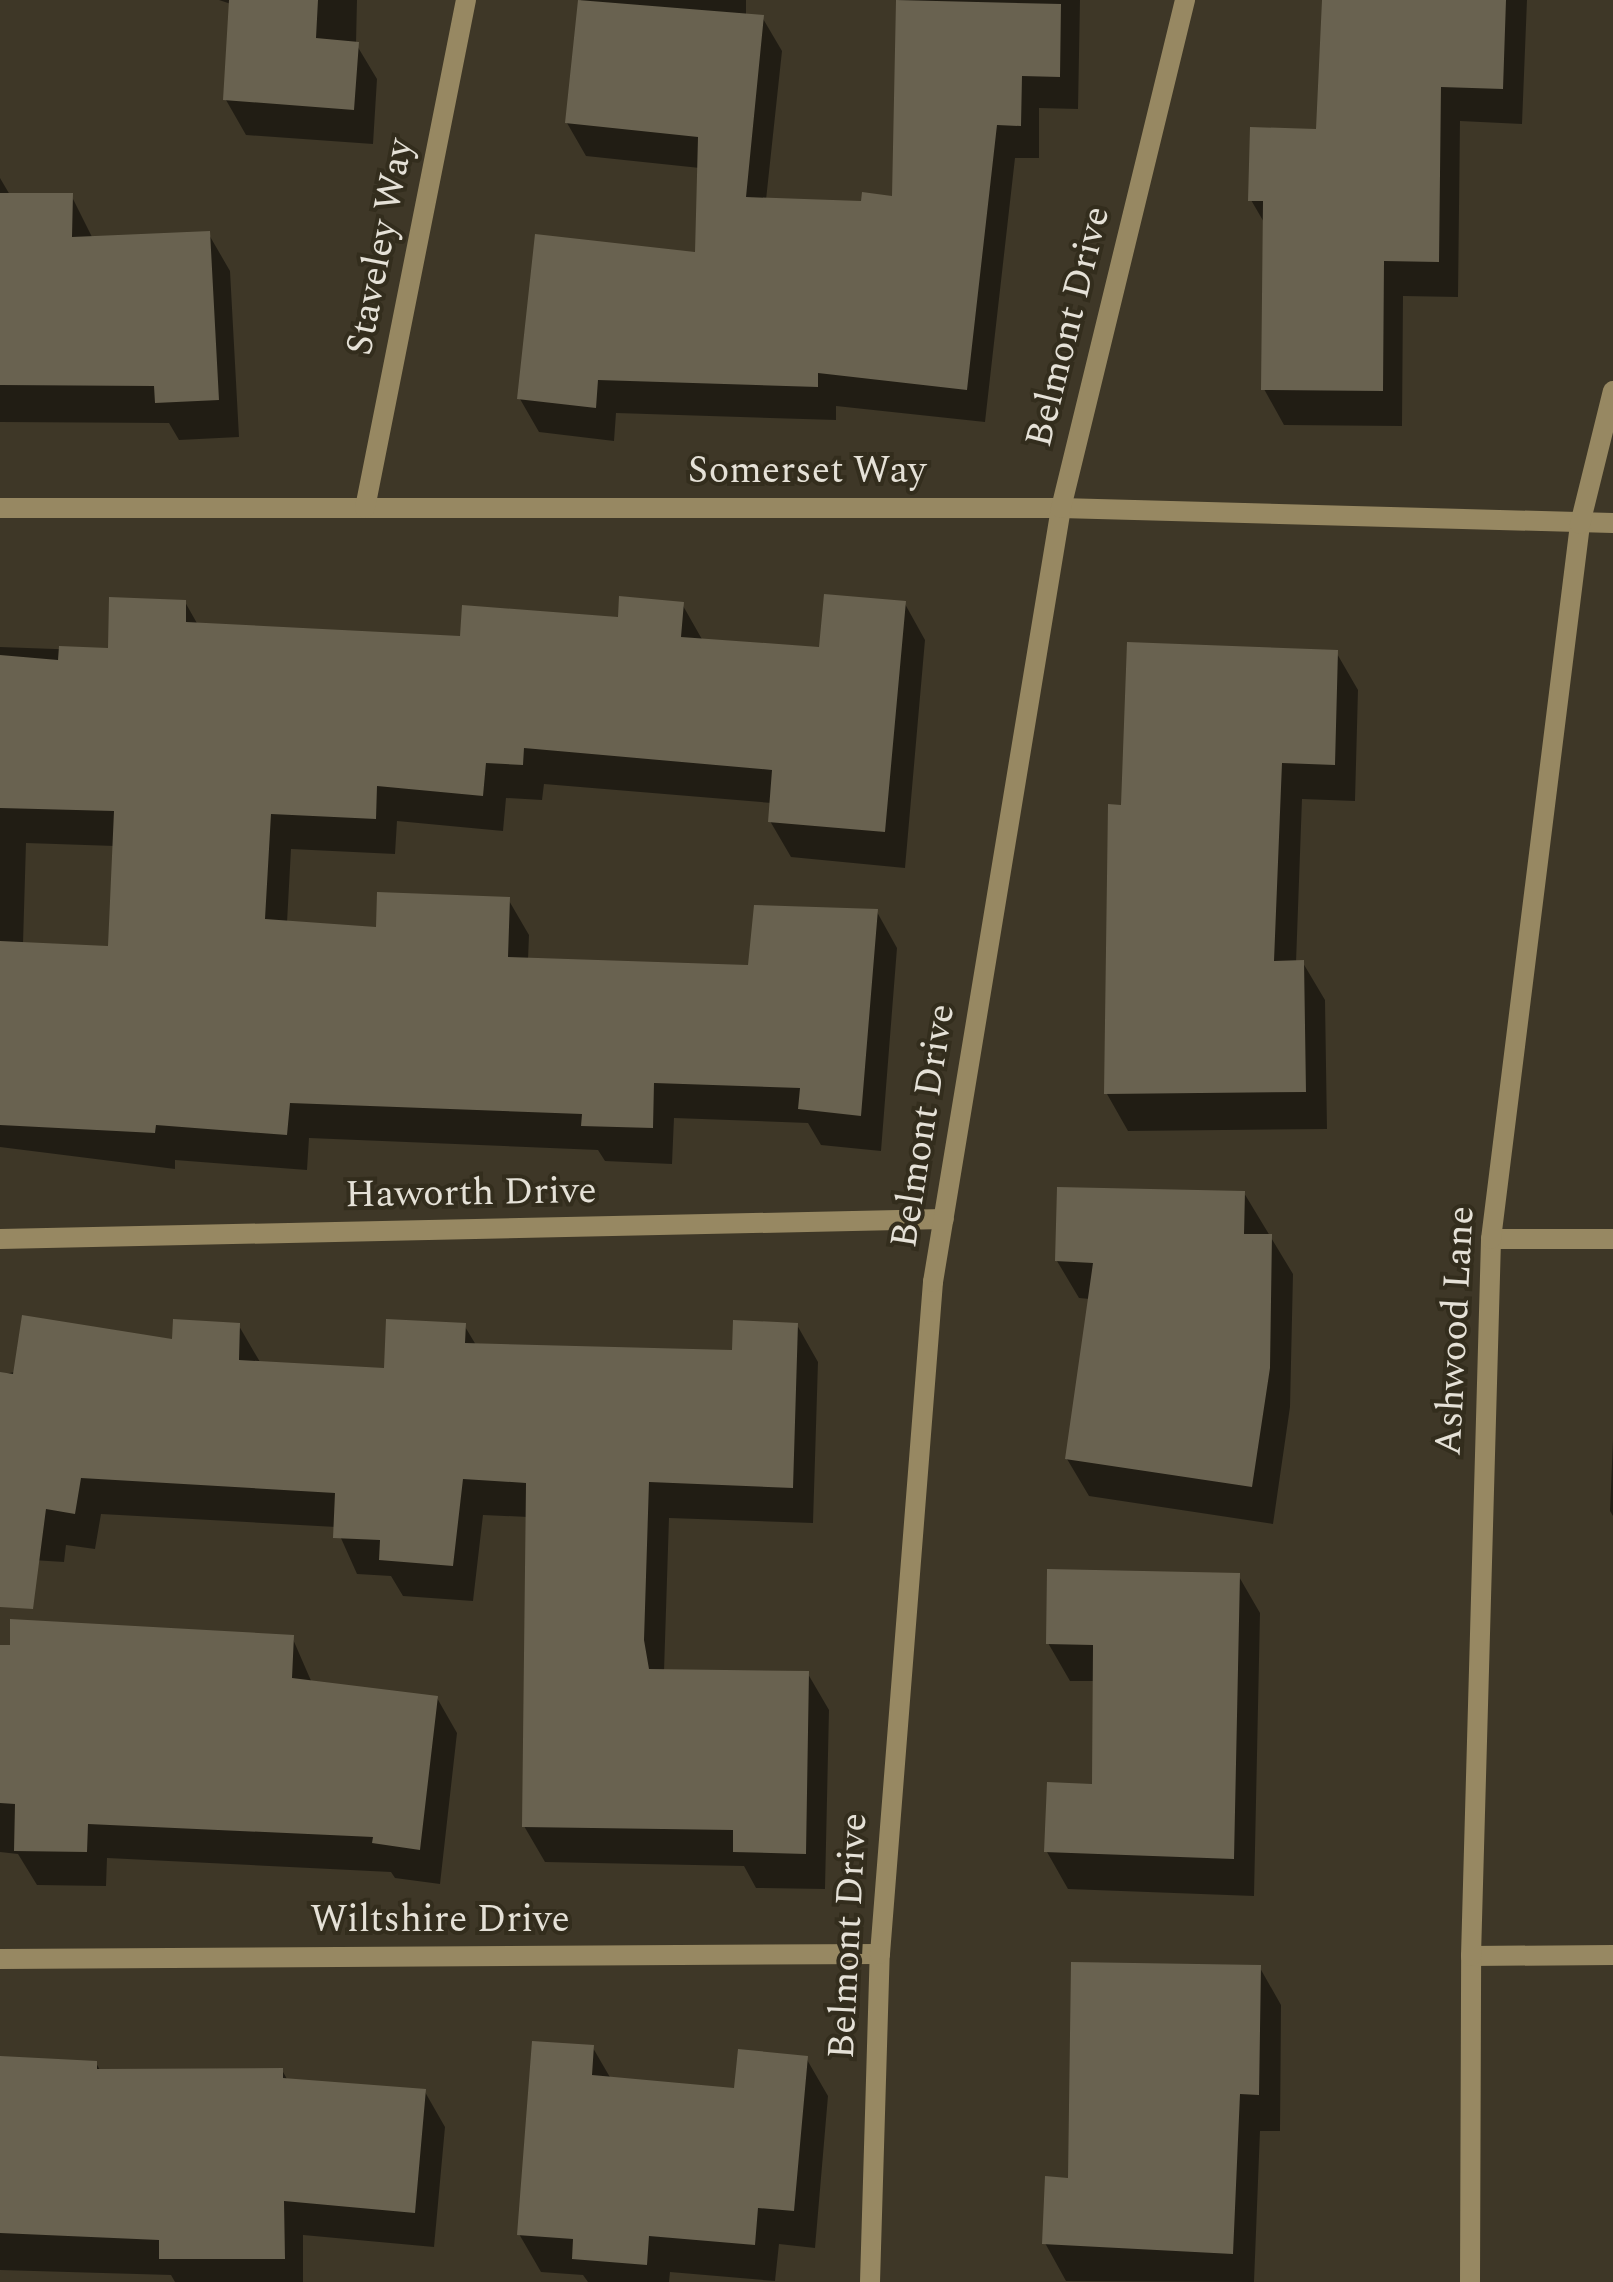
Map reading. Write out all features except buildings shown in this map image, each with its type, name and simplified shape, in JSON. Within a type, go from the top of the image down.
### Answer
[{"type":"street","name":"Staveley Way","points":[[365,508],[466,0]]},
{"type":"street","name":"Belmont Drive","points":[[870,2282],[880,1954],[932,1301],[1061,508],[1185,0]]},
{"type":"street","name":"Ashwood Lane","points":[[1470,2282],[1471,1956],[1491,1238],[1580,524],[1613,392]]},
{"type":"street","name":"Somerset Way","points":[[0,508],[1061,508],[1613,523]]},
{"type":"street","name":"Haworth Drive","points":[[0,1239],[944,1219]]},
{"type":"street","points":[[1491,1238],[1613,1238]]},
{"type":"street","name":"Wiltshire Drive","points":[[0,1958],[880,1954]]},
{"type":"street","points":[[1471,1956],[1613,1955]]}]
